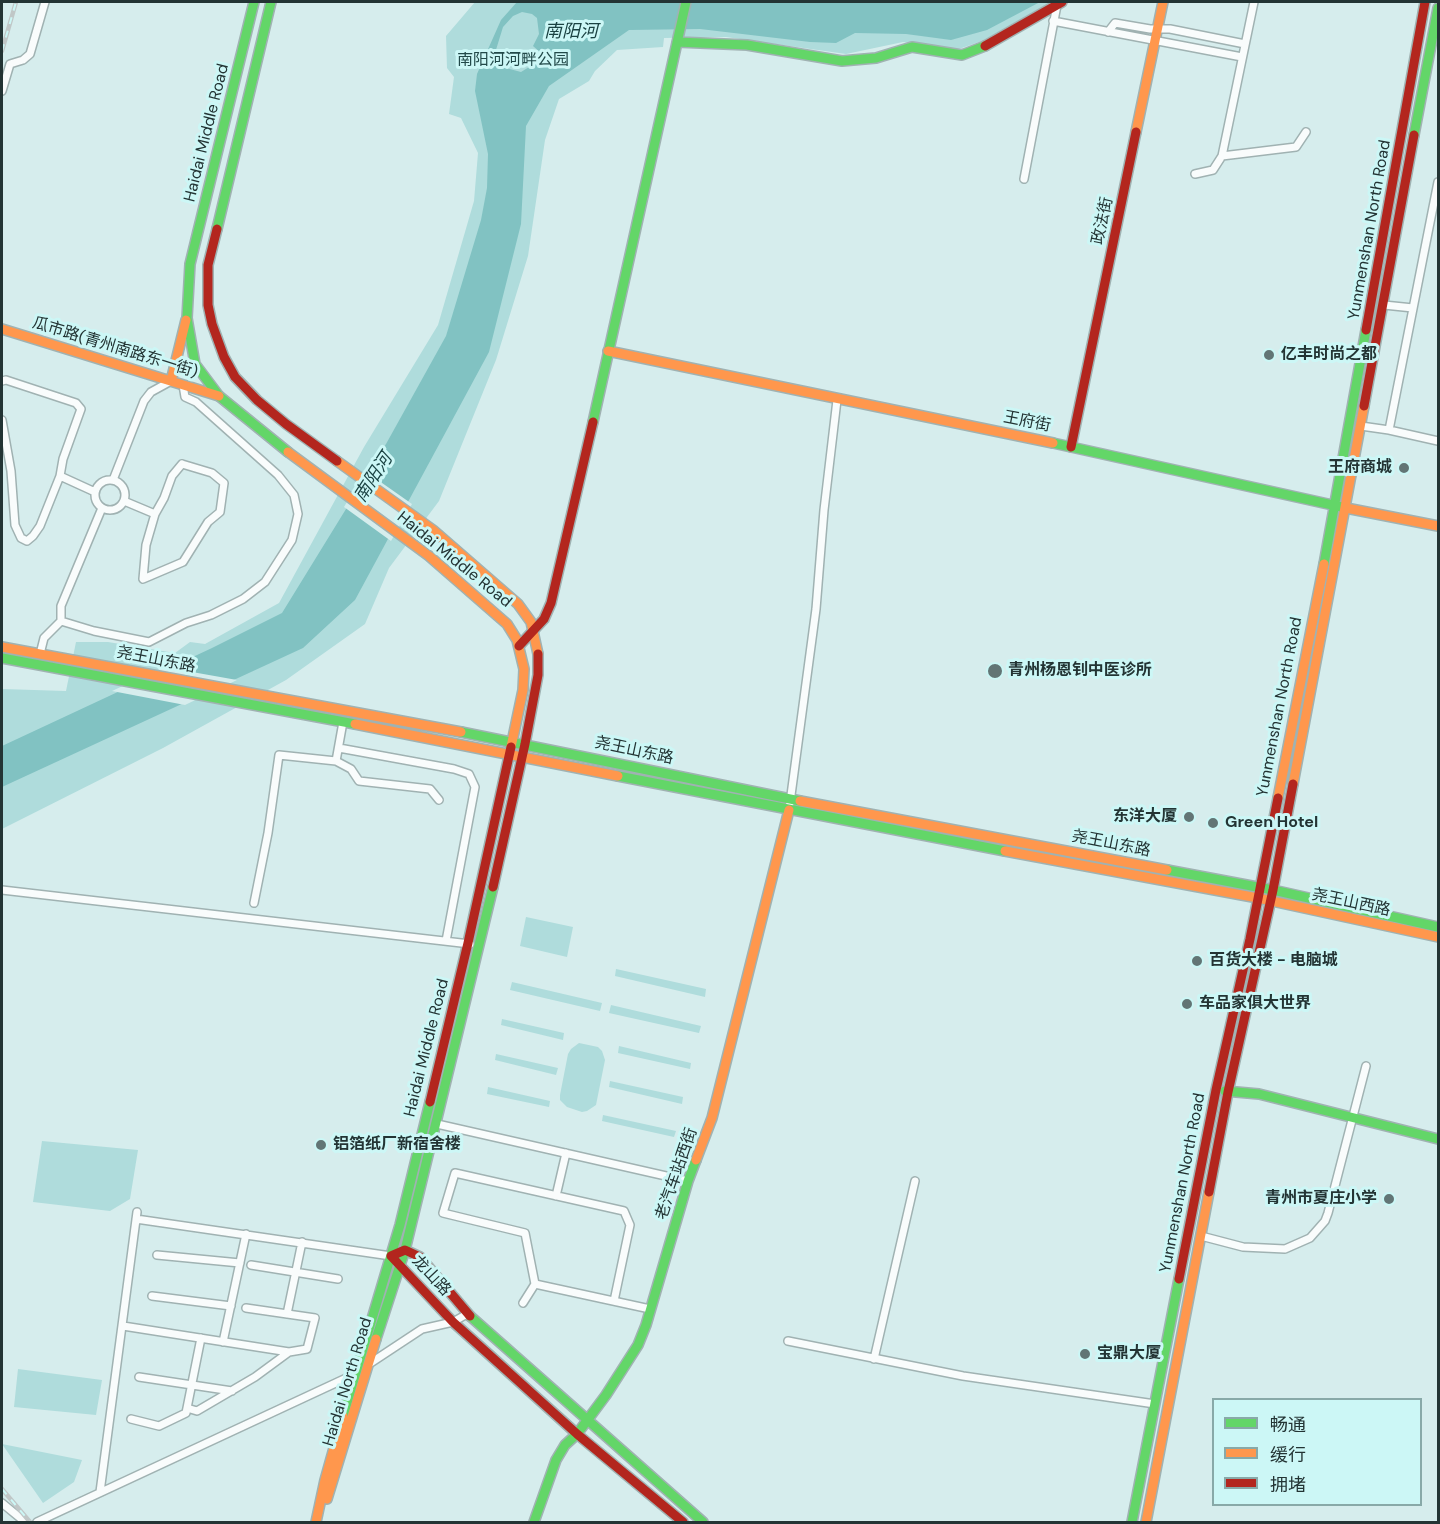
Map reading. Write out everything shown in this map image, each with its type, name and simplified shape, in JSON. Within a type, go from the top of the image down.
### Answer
[{"type":"main road","name":"Haidai Middle Road","points":[[254,2],[190,264],[187,318],[195,364],[219,396],[274,442],[429,556],[492,609],[507,624],[519,646],[525,677],[513,742],[468,943],[391,1256]]},
{"type":"main road","name":"Haidai Middle Road","points":[[271,2],[208,265],[207,285],[212,324],[224,357],[235,377],[257,400],[286,424],[433,530],[506,592],[527,615],[534,631],[539,667],[523,757],[481,946],[405,1250]]},
{"type":"main road","points":[[519,646],[544,619],[551,603],[686,2]]},
{"type":"main road","name":"政法街","points":[[1071,447],[1163,2]]},
{"type":"main road","name":"Yunmenshan North Road","points":[[1146,1522],[1228,1092],[1273,890],[1425,2]]},
{"type":"main road","points":[[678,38],[747,45],[842,61],[876,58],[912,47],[962,55],[992,43],[1059,3]]},
{"type":"main road","name":"Yunmenshan North Road","points":[[1132,1522],[1216,1090],[1340,507],[1361,426],[1435,56],[1438,8]]},
{"type":"main road","points":[[171,381],[187,318]]},
{"type":"main road","name":"瓜市路(青州南路东一街)","points":[[2,330],[219,396]]},
{"type":"main road","name":"王府街","points":[[608,351],[1438,526]]},
{"type":"main road","name":"尧王山东路","points":[[2,646],[525,744],[791,799],[1260,887]]},
{"type":"main road","name":"尧王山东路","points":[[2,658],[1258,898]]},
{"type":"main road","name":"老汽车站西街","points":[[534,1522],[564,1444],[577,1434],[606,1395],[638,1345],[688,1180],[712,1118],[789,810]]},
{"type":"main road","name":"尧王山西路","points":[[1260,887],[1438,927]]},
{"type":"main road","name":"尧王山西路","points":[[1258,898],[1438,937]]},
{"type":"main road","points":[[1216,1090],[1259,1095],[1438,1139]]},
{"type":"main road","name":"龙山路","points":[[684,1522],[577,1434],[453,1322],[391,1256],[405,1250],[420,1257],[467,1314],[703,1522]]},
{"type":"main road","name":"Haidai North Road","points":[[321,1522],[357,1397],[405,1250]]},
{"type":"main road","name":"Haidai North Road","points":[[316,1522],[354,1375],[391,1256]]},
{"type":"street","points":[[2,91],[10,64],[23,60],[30,54],[45,2]]},
{"type":"street","points":[[1195,174],[1213,170],[1222,156],[1254,2]]},
{"type":"street","points":[[1024,179],[1053,21],[1059,3]]},
{"type":"street","points":[[1053,21],[1242,57]]},
{"type":"street","points":[[1108,32],[1115,23],[1245,44]]},
{"type":"street","points":[[1222,156],[1296,147],[1306,132]]},
{"type":"street","points":[[1389,430],[1438,184]]},
{"type":"street","points":[[1384,304],[1413,308]]},
{"type":"street","points":[[2,381],[6,380],[76,403],[81,409],[63,459],[60,476],[40,526],[27,541],[21,538],[15,525],[11,471],[2,420]]},
{"type":"street","points":[[113,480],[144,401],[151,392],[171,381]]},
{"type":"street","points":[[61,621],[94,631],[149,642],[186,623],[211,615],[243,599],[265,582],[292,540],[298,514],[294,495],[278,475],[196,402],[185,397],[183,385]]},
{"type":"street","points":[[789,810],[816,609],[824,510],[837,400]]},
{"type":"street","points":[[1361,426],[1438,441]]},
{"type":"street","points":[[182,464],[212,473],[224,483],[220,512],[208,522],[183,562],[143,579],[146,545],[155,514],[172,477],[182,464]]},
{"type":"street","points":[[60,476],[96,492]]},
{"type":"street","points":[[113,480],[100,484],[96,492],[96,500],[102,508],[114,510],[124,501]]},
{"type":"street","points":[[113,480],[123,488],[124,501]]},
{"type":"street","points":[[124,501],[155,514]]},
{"type":"street","points":[[40,654],[45,638],[61,621],[62,606],[102,508]]},
{"type":"street","points":[[336,761],[340,721]]},
{"type":"street","points":[[339,748],[454,769],[469,774],[475,787],[446,941]]},
{"type":"street","points":[[254,903],[268,832],[279,755],[336,761],[351,769],[360,781],[430,789],[439,800]]},
{"type":"street","points":[[2,890],[481,946]]},
{"type":"street","points":[[1201,1236],[1243,1248],[1286,1249],[1310,1238],[1325,1221],[1328,1213],[1366,1066]]},
{"type":"street","points":[[437,1124],[688,1180]]},
{"type":"street","points":[[556,1196],[566,1153]]},
{"type":"street","points":[[524,1303],[535,1284],[525,1233],[443,1213],[455,1173],[624,1211],[630,1225],[614,1301]]},
{"type":"street","points":[[874,1359],[915,1181]]},
{"type":"street","points":[[100,1491],[136,1215],[391,1256]]},
{"type":"street","points":[[223,1342],[246,1234]]},
{"type":"street","points":[[287,1314],[303,1242]]},
{"type":"street","points":[[157,1255],[240,1263]]},
{"type":"street","points":[[251,1265],[338,1279]]},
{"type":"street","points":[[535,1284],[650,1309]]},
{"type":"street","points":[[152,1296],[231,1306]]},
{"type":"street","points":[[123,1326],[289,1352],[307,1349],[315,1318],[246,1308]]},
{"type":"street","points":[[40,1521],[100,1491],[354,1375],[422,1329],[453,1322],[467,1314]]},
{"type":"street","points":[[131,1419],[159,1426],[186,1413],[201,1338]]},
{"type":"street","points":[[788,1341],[963,1376],[1155,1404]]},
{"type":"street","points":[[187,1408],[197,1411],[255,1377],[289,1352]]},
{"type":"street","points":[[139,1377],[232,1391]]},
{"type":"street","points":[[2,1503],[25,1522]]},
{"type":"green space","name":"南阳河河畔公园","points":[[475,2],[1051,2],[982,41],[959,49],[903,42],[846,54],[726,37],[664,38],[663,47],[617,50],[595,71],[589,81],[559,99],[545,140],[528,256],[496,360],[439,501],[389,568],[365,624],[286,680],[163,748],[2,829],[2,689],[66,691],[76,642],[108,642],[175,653],[190,642],[205,644],[279,603],[364,447],[438,325],[474,201],[478,153],[461,118],[449,114],[454,77],[447,68],[446,36]]},
{"type":"green space","points":[[526,917],[573,927],[567,957],[520,946]]},
{"type":"green space","points":[[616,969],[706,989],[705,997],[615,976]]},
{"type":"green space","points":[[512,982],[602,1003],[600,1011],[510,990]]},
{"type":"green space","points":[[611,1005],[701,1026],[699,1033],[609,1013]]},
{"type":"green space","points":[[502,1019],[564,1033],[563,1040],[501,1025]]},
{"type":"green space","points":[[579,1043],[598,1047],[605,1060],[596,1105],[582,1112],[567,1107],[560,1100],[568,1054]]},
{"type":"green space","points":[[619,1046],[691,1063],[690,1069],[618,1053]]},
{"type":"green space","points":[[496,1054],[558,1068],[556,1075],[495,1060]]},
{"type":"green space","points":[[610,1081],[683,1097],[682,1104],[609,1087]]},
{"type":"green space","points":[[488,1087],[550,1101],[549,1107],[487,1094]]},
{"type":"green space","points":[[603,1115],[676,1131],[674,1137],[602,1121]]},
{"type":"green space","points":[[42,1141],[138,1150],[130,1199],[110,1211],[33,1202]]},
{"type":"green space","points":[[18,1369],[102,1380],[96,1415],[14,1407]]},
{"type":"green space","points":[[2,1444],[82,1460],[74,1482],[43,1503]]},
{"type":"water","name":"南阳河","points":[[517,2],[1040,2],[987,30],[951,40],[906,34],[855,33],[836,43],[700,29],[629,30],[549,86],[526,126],[521,224],[489,352],[355,600],[303,648],[2,787],[2,746],[282,613],[386,444],[446,336],[481,220],[487,188],[488,154],[475,91],[477,74],[501,20]],"holes":[[[522,12],[532,14],[537,18],[539,34],[533,46],[541,53],[537,65],[534,64],[521,72],[506,68],[497,59],[495,53],[503,27],[513,16]]]},
{"type":"pier","points":[[365,471],[412,504],[391,541],[344,507]]},
{"type":"pier","points":[[164,667],[237,680],[185,705],[112,691]]},
{"type":"railway","points":[[2,51],[16,2]]},
{"type":"railway","points":[[2,1489],[30,1522]]},
{"type":"traffic: fast","points":[[254,2],[190,264],[187,318],[195,364],[219,396],[288,452]]},
{"type":"traffic: fast","points":[[217,229],[271,2]]},
{"type":"traffic: fast","points":[[593,422],[686,2]]},
{"type":"traffic: fast","points":[[1414,135],[1438,8]]},
{"type":"traffic: fast","points":[[677,42],[747,45],[842,61],[876,58],[912,47],[962,55],[985,46]]},
{"type":"traffic: fast","points":[[1324,564],[1366,330]]},
{"type":"traffic: fast","points":[[1053,443],[1346,508]]},
{"type":"traffic: fast","points":[[2,658],[355,724]]},
{"type":"traffic: fast","points":[[461,732],[800,801]]},
{"type":"traffic: fast","points":[[618,776],[1005,851]]},
{"type":"traffic: fast","points":[[1167,870],[1273,890],[1438,927]]},
{"type":"traffic: fast","points":[[376,1339],[405,1250],[493,887]]},
{"type":"traffic: fast","points":[[1225,1091],[1259,1094],[1438,1139]]},
{"type":"traffic: fast","points":[[343,1416],[400,1225],[430,1102]]},
{"type":"traffic: fast","points":[[534,1522],[556,1460],[565,1445],[577,1434],[606,1395],[638,1345],[696,1160]]},
{"type":"traffic: fast","points":[[1132,1522],[1179,1279]]},
{"type":"traffic: fast","points":[[470,1316],[703,1522]]},
{"type":"traffic: slow","points":[[1136,132],[1163,2]]},
{"type":"traffic: slow","points":[[171,381],[186,320]]},
{"type":"traffic: slow","points":[[2,329],[219,396]]},
{"type":"traffic: slow","points":[[608,351],[1053,443]]},
{"type":"traffic: slow","points":[[1293,784],[1364,406]]},
{"type":"traffic: slow","points":[[288,452],[429,556],[507,624],[517,640],[524,669],[523,690],[511,747]]},
{"type":"traffic: slow","points":[[337,461],[433,530],[518,604],[531,622],[538,654]]},
{"type":"traffic: slow","points":[[1346,508],[1438,526]]},
{"type":"traffic: slow","points":[[1278,798],[1324,564]]},
{"type":"traffic: slow","points":[[2,647],[461,732]]},
{"type":"traffic: slow","points":[[355,724],[618,776]]},
{"type":"traffic: slow","points":[[800,801],[1167,870]]},
{"type":"traffic: slow","points":[[696,1160],[712,1118],[789,810]]},
{"type":"traffic: slow","points":[[1005,851],[1258,898],[1438,937]]},
{"type":"traffic: slow","points":[[1146,1522],[1209,1192]]},
{"type":"traffic: slow","points":[[327,1499],[376,1339]]},
{"type":"traffic: slow","points":[[316,1522],[343,1416]]},
{"type":"traffic: jam","points":[[985,46],[1062,2]]},
{"type":"traffic: jam","points":[[1366,330],[1425,2]]},
{"type":"traffic: jam","points":[[1071,447],[1136,132]]},
{"type":"traffic: jam","points":[[1364,406],[1414,135]]},
{"type":"traffic: jam","points":[[217,229],[208,265],[208,305],[224,357],[235,377],[257,400],[337,461]]},
{"type":"traffic: jam","points":[[519,646],[544,619],[551,603],[593,422]]},
{"type":"traffic: jam","points":[[493,887],[525,744],[538,675],[538,654]]},
{"type":"traffic: jam","points":[[430,1102],[511,747]]},
{"type":"traffic: jam","points":[[1209,1192],[1293,784]]},
{"type":"traffic: jam","points":[[1179,1279],[1216,1090],[1250,939],[1278,798]]},
{"type":"traffic: jam","points":[[470,1316],[420,1257],[405,1250],[391,1256],[453,1322],[577,1434],[683,1522]]},
{"type":"place","name":"亿丰时尚之都","points":[[1269,355]]},
{"type":"place","name":"王府商城","points":[[1404,468]]},
{"type":"place","name":"青州杨恩钊中医诊所","points":[[995,671]]},
{"type":"place","name":"东洋大厦","points":[[1189,817]]},
{"type":"place","name":"Green Hotel","points":[[1213,823]]},
{"type":"place","name":"百货大楼 - 电脑城","points":[[1197,961]]},
{"type":"place","name":"车品家俱大世界","points":[[1187,1004]]},
{"type":"place","name":"铝箔纸厂新宿舍楼","points":[[321,1145]]},
{"type":"place","name":"青州市夏庄小学","points":[[1389,1199]]},
{"type":"place","name":"宝鼎大厦","points":[[1085,1354]]}]
